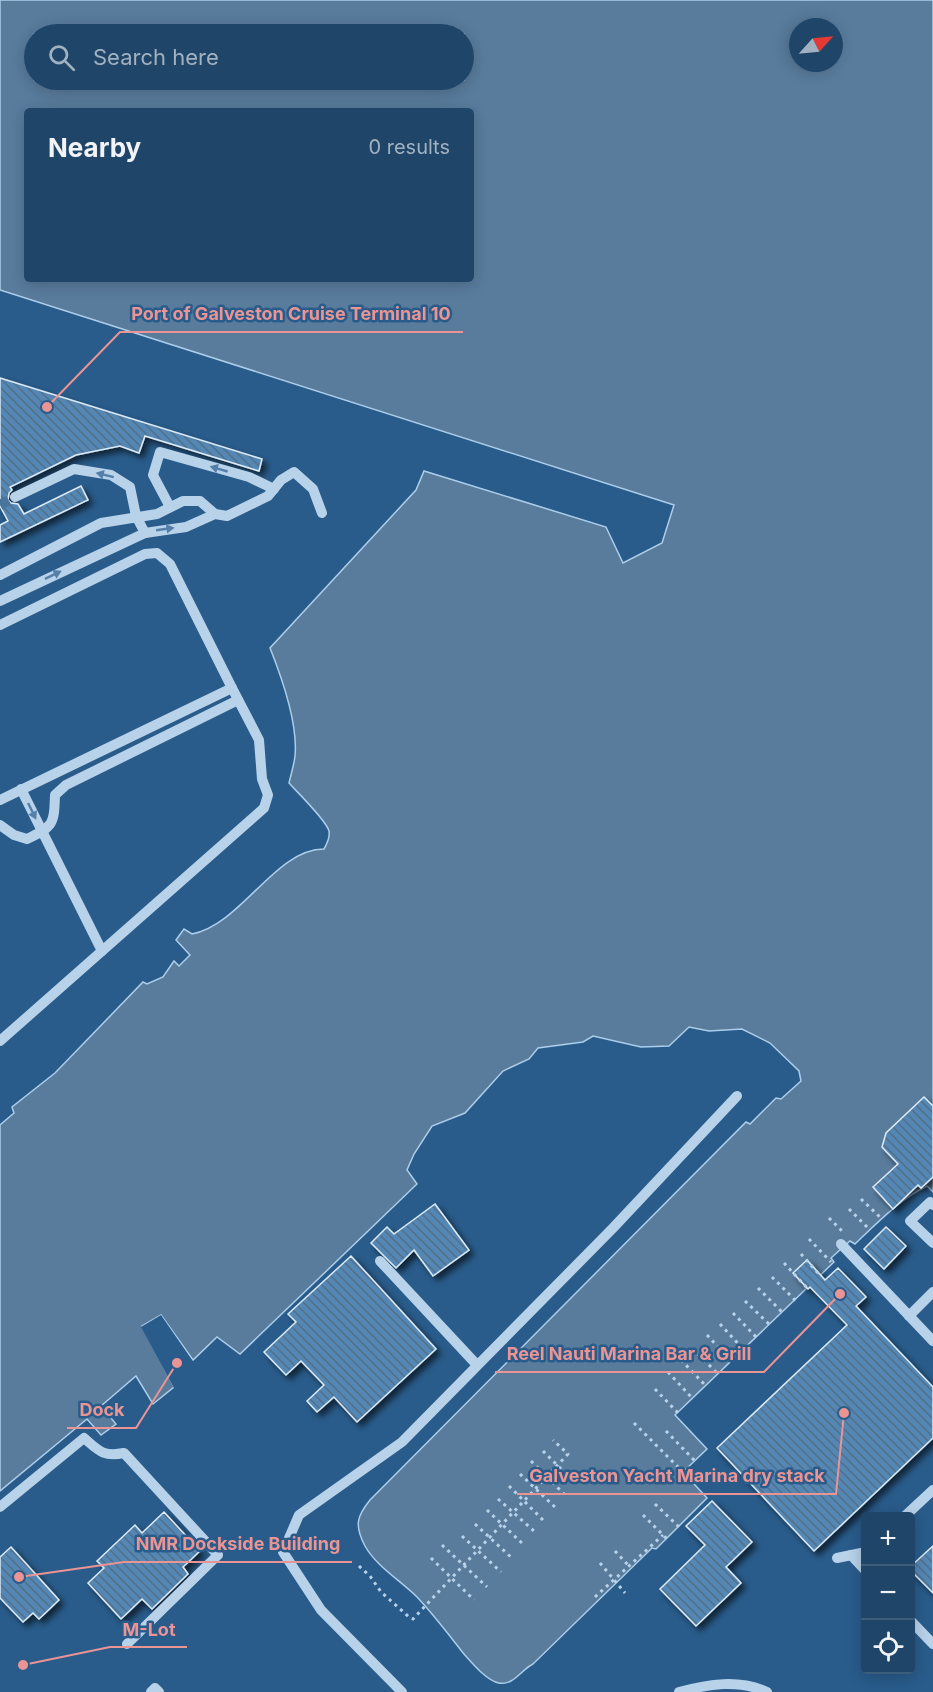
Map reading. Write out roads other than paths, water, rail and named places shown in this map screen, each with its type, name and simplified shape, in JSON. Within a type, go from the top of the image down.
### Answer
[{"type":"street","points":[[170,507],[153,475],[160,452],[249,477],[274,489]]},
{"type":"street","points":[[15,497],[74,469],[111,475],[130,487],[136,516],[145,533]]},
{"type":"street","points":[[0,575],[101,523],[157,514],[183,501],[200,501],[215,514],[227,516],[268,496],[282,480],[294,472],[313,489],[322,513]]},
{"type":"street","points":[[0,601],[145,533],[186,527],[215,514]]},
{"type":"street","points":[[0,625],[146,554],[157,553],[170,564],[259,741],[262,779],[268,795],[264,808],[0,1041]]},
{"type":"street","points":[[0,800],[232,688]]},
{"type":"street","points":[[0,825],[14,835],[27,839],[48,829],[55,815],[56,795],[66,785],[238,700]]},
{"type":"street","points":[[21,789],[102,951]]},
{"type":"street","points":[[402,1692],[321,1610],[283,1552],[299,1515],[402,1442],[613,1228],[737,1096]]},
{"type":"street","points":[[933,1205],[930,1202],[910,1221],[933,1243]]},
{"type":"street","points":[[841,1244],[933,1341]]},
{"type":"street","points":[[380,1261],[477,1365]]},
{"type":"street","points":[[909,1316],[933,1292]]},
{"type":"street","points":[[0,1508],[84,1438],[103,1454],[124,1453],[218,1555],[127,1644]]},
{"type":"street","points":[[909,1512],[933,1490]]},
{"type":"street","points":[[837,1558],[861,1553]]},
{"type":"street","points":[[851,1555],[861,1566]]},
{"type":"street","points":[[915,1625],[933,1644]]},
{"type":"street","points":[[679,1692],[712,1684],[738,1684],[767,1692]]},
{"type":"street","points":[[151,1692],[155,1688],[159,1692]]},
{"type":"water","points":[[0,0],[933,0],[933,1192],[927,1186],[917,1191],[889,1212],[855,1244],[850,1241],[831,1258],[834,1262],[675,1415],[707,1449],[683,1472],[707,1498],[533,1664],[509,1682],[494,1682],[480,1671],[417,1597],[376,1560],[365,1546],[359,1532],[360,1516],[370,1500],[746,1122],[750,1124],[776,1098],[781,1099],[801,1081],[799,1071],[770,1043],[742,1029],[709,1031],[689,1027],[669,1046],[641,1047],[593,1036],[583,1042],[538,1048],[529,1059],[503,1071],[465,1113],[432,1126],[414,1154],[407,1170],[417,1184],[240,1354],[217,1337],[193,1360],[161,1315],[142,1326],[174,1387],[153,1404],[136,1376],[101,1406],[116,1424],[101,1435],[87,1419],[0,1491],[0,1125],[14,1113],[12,1107],[55,1073],[143,982],[147,984],[163,977],[174,961],[179,966],[190,955],[176,940],[184,929],[192,934],[210,927],[243,903],[290,861],[306,852],[324,849],[327,843],[329,831],[327,826],[289,783],[295,756],[294,730],[284,687],[270,648],[416,490],[424,471],[606,527],[623,563],[662,543],[674,505],[0,290]]},
{"type":"tunnel","points":[[0,505],[15,497]]},
{"type":"place","name":"Port of Galveston Cruise Terminal 10","points":[[47,407]]},
{"type":"place","name":"Reel Nauti Marina Bar & Grill","points":[[840,1294]]},
{"type":"place","name":"Dock","points":[[177,1363]]},
{"type":"place","name":"Galveston Yacht Marina dry stack","points":[[844,1413]]},
{"type":"place","name":"NMR Dockside Building","points":[[19,1577]]},
{"type":"place","name":"M-Lot","points":[[23,1665]]}]
